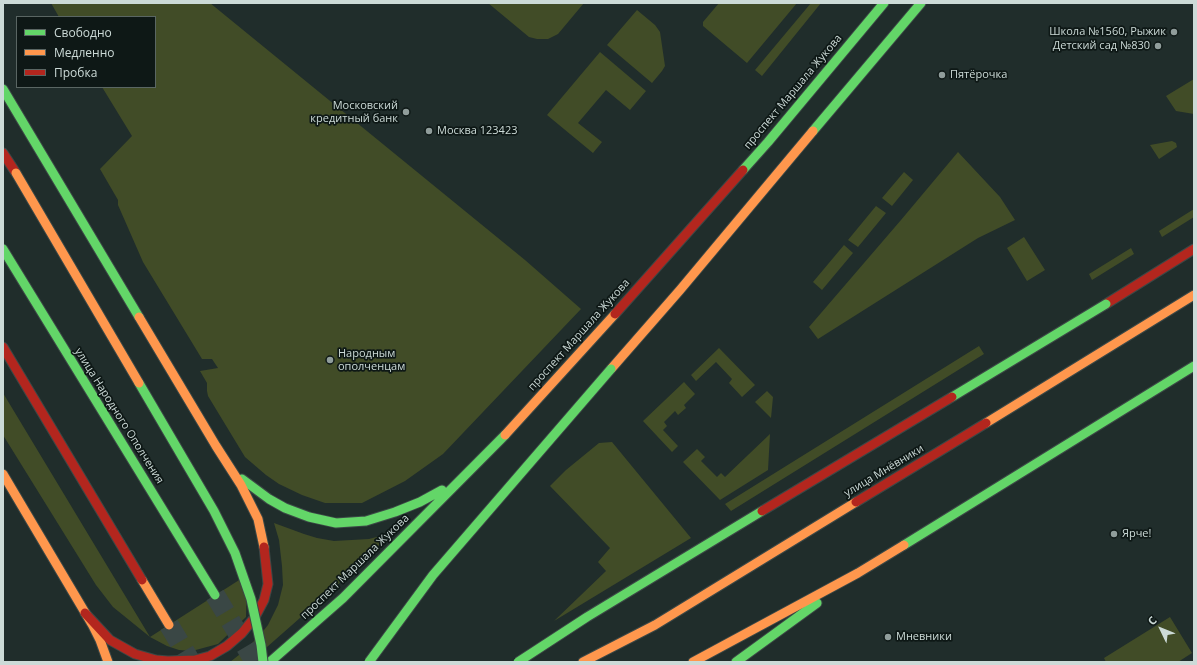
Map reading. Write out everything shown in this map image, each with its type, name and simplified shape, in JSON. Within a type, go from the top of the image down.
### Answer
[{"type":"main road","name":"проспект Маршала Жукова","points":[[270,662],[343,598],[484,457],[613,316],[676,243],[768,142],[884,3]]},
{"type":"main road","points":[[369,662],[433,575],[680,290],[921,3]]},
{"type":"main road","points":[[3,89],[251,502],[263,536],[267,559],[268,584],[265,596],[255,617],[242,633],[227,646],[210,656],[181,662],[156,660],[135,654],[119,646],[102,633],[85,613]]},
{"type":"main road","points":[[3,153],[214,511],[235,553],[251,600],[261,645],[263,662]]},
{"type":"main road","name":"улица Народного Ополчения","points":[[3,249],[215,595]]},
{"type":"main road","points":[[518,662],[587,617],[1106,304],[1194,249]]},
{"type":"main road","name":"улица Мнёвники","points":[[583,662],[655,625],[1194,295]]},
{"type":"main road","points":[[3,347],[169,625]]},
{"type":"main road","points":[[693,662],[858,573],[1194,366]]},
{"type":"main road","points":[[231,469],[255,490],[285,508],[321,520],[336,523],[350,523],[366,521],[420,502],[440,492],[465,475],[484,457]]},
{"type":"main road","points":[[3,474],[85,613],[100,640],[108,662]]},
{"type":"main road","points":[[736,662],[858,573]]},
{"type":"green space","points":[[51,3],[210,3],[525,260],[581,309],[443,454],[405,481],[362,503],[325,503],[302,495],[279,484],[245,457],[208,396],[207,383],[200,371],[218,368],[212,359],[202,359],[143,262],[118,205],[118,200],[100,169],[132,136],[103,88],[156,88],[156,16],[58,16]]},
{"type":"green space","points":[[488,3],[584,3],[558,34],[548,39],[537,39],[529,37]]},
{"type":"green space","points":[[719,3],[797,3],[747,63],[703,26],[703,22]]},
{"type":"green space","points":[[811,3],[821,3],[762,76],[755,70]]},
{"type":"green space","points":[[637,10],[655,25],[660,32],[665,66],[652,83],[607,45]]},
{"type":"green space","points":[[600,52],[646,91],[630,110],[606,90],[578,123],[602,142],[593,153],[547,115]]},
{"type":"green space","points":[[1194,79],[1194,114],[1176,111],[1166,96]]},
{"type":"green space","points":[[1172,141],[1176,143],[1177,147],[1159,159],[1150,145]]},
{"type":"green space","points":[[958,152],[1000,197],[1015,220],[978,238],[818,339],[809,327]]},
{"type":"green space","points":[[904,172],[913,180],[892,206],[882,198]]},
{"type":"green space","points":[[876,206],[886,213],[858,247],[848,240]]},
{"type":"green space","points":[[1194,209],[1194,217],[1162,237],[1159,231]]},
{"type":"green space","points":[[1024,237],[1045,270],[1027,281],[1007,248]]},
{"type":"green space","points":[[844,245],[853,253],[822,290],[813,282]]},
{"type":"green space","points":[[1131,248],[1134,254],[1092,280],[1089,274]]},
{"type":"green space","points":[[979,346],[984,354],[731,511],[725,504]]},
{"type":"green space","points":[[719,348],[755,385],[742,397],[729,383],[732,379],[716,362],[696,381],[691,375]]},
{"type":"green space","points":[[684,382],[695,394],[684,405],[686,408],[678,415],[675,411],[664,422],[667,426],[663,430],[678,446],[672,452],[643,421]]},
{"type":"green space","points":[[767,391],[773,397],[771,418],[755,402]]},
{"type":"green space","points":[[3,393],[150,637],[113,607],[96,585],[3,435]]},
{"type":"green space","points":[[770,434],[768,470],[720,500],[683,462],[697,449],[705,457],[701,461],[717,477],[721,473],[725,477]]},
{"type":"green space","points":[[612,442],[691,538],[554,621],[606,571],[598,562],[610,548],[550,486],[566,470],[599,443]]},
{"type":"green space","points":[[274,523],[317,538],[334,541],[369,539],[392,533],[334,588],[250,662],[230,662],[260,635],[268,625],[278,605],[283,585],[279,540]]},
{"type":"green space","points":[[247,575],[246,617],[218,644],[192,651],[179,650],[167,646],[150,637]]},
{"type":"green space","points":[[1170,617],[1192,653],[1178,662],[1106,662],[1104,658]]},
{"type":"tunnel","points":[[215,595],[255,662]]},
{"type":"tunnel","points":[[169,625],[191,662]]},
{"type":"traffic: fast","points":[[743,170],[884,3]]},
{"type":"traffic: fast","points":[[813,131],[921,3]]},
{"type":"traffic: fast","points":[[3,89],[139,317]]},
{"type":"traffic: fast","points":[[3,249],[215,595]]},
{"type":"traffic: fast","points":[[952,397],[1106,304]]},
{"type":"traffic: fast","points":[[904,545],[1194,366]]},
{"type":"traffic: fast","points":[[369,662],[433,575],[611,369]]},
{"type":"traffic: fast","points":[[139,383],[214,511],[235,553],[251,599],[261,645],[263,662]]},
{"type":"traffic: fast","points":[[270,662],[343,598],[505,435]]},
{"type":"traffic: fast","points":[[242,479],[269,499],[285,508],[309,517],[336,523],[366,521],[395,512],[420,502],[442,490]]},
{"type":"traffic: fast","points":[[518,662],[587,617],[762,511]]},
{"type":"traffic: fast","points":[[736,662],[817,603]]},
{"type":"traffic: slow","points":[[611,369],[680,290],[813,131]]},
{"type":"traffic: slow","points":[[16,173],[139,383]]},
{"type":"traffic: slow","points":[[986,423],[1194,295]]},
{"type":"traffic: slow","points":[[505,435],[615,314]]},
{"type":"traffic: slow","points":[[139,317],[241,485],[258,519],[264,547]]},
{"type":"traffic: slow","points":[[3,474],[93,626],[108,662]]},
{"type":"traffic: slow","points":[[583,662],[655,625],[856,502]]},
{"type":"traffic: slow","points":[[693,662],[858,573],[904,545]]},
{"type":"traffic: slow","points":[[142,580],[169,625]]},
{"type":"traffic: jam","points":[[3,153],[16,173]]},
{"type":"traffic: jam","points":[[615,314],[743,170]]},
{"type":"traffic: jam","points":[[1106,304],[1194,249]]},
{"type":"traffic: jam","points":[[3,347],[142,580]]},
{"type":"traffic: jam","points":[[762,511],[952,397]]},
{"type":"traffic: jam","points":[[856,502],[986,423]]},
{"type":"traffic: jam","points":[[85,613],[110,640],[135,654],[156,660],[168,661],[195,660],[210,656],[227,646],[242,633],[255,617],[264,600],[268,584],[264,547]]},
{"type":"place","name":"Школа №1560, Рыжик","points":[[1174,32]]},
{"type":"place","name":"Детский сад №830","points":[[1158,46]]},
{"type":"place","name":"Пятёрочка","points":[[942,75]]},
{"type":"place","name":"Московский кредитный банк","points":[[406,112]]},
{"type":"place","name":"Москва 123423","points":[[429,131]]},
{"type":"place","name":"Народным ополченцам","points":[[330,360]]},
{"type":"place","name":"Ярче!","points":[[1114,534]]},
{"type":"place","name":"Мневники","points":[[888,637]]}]
